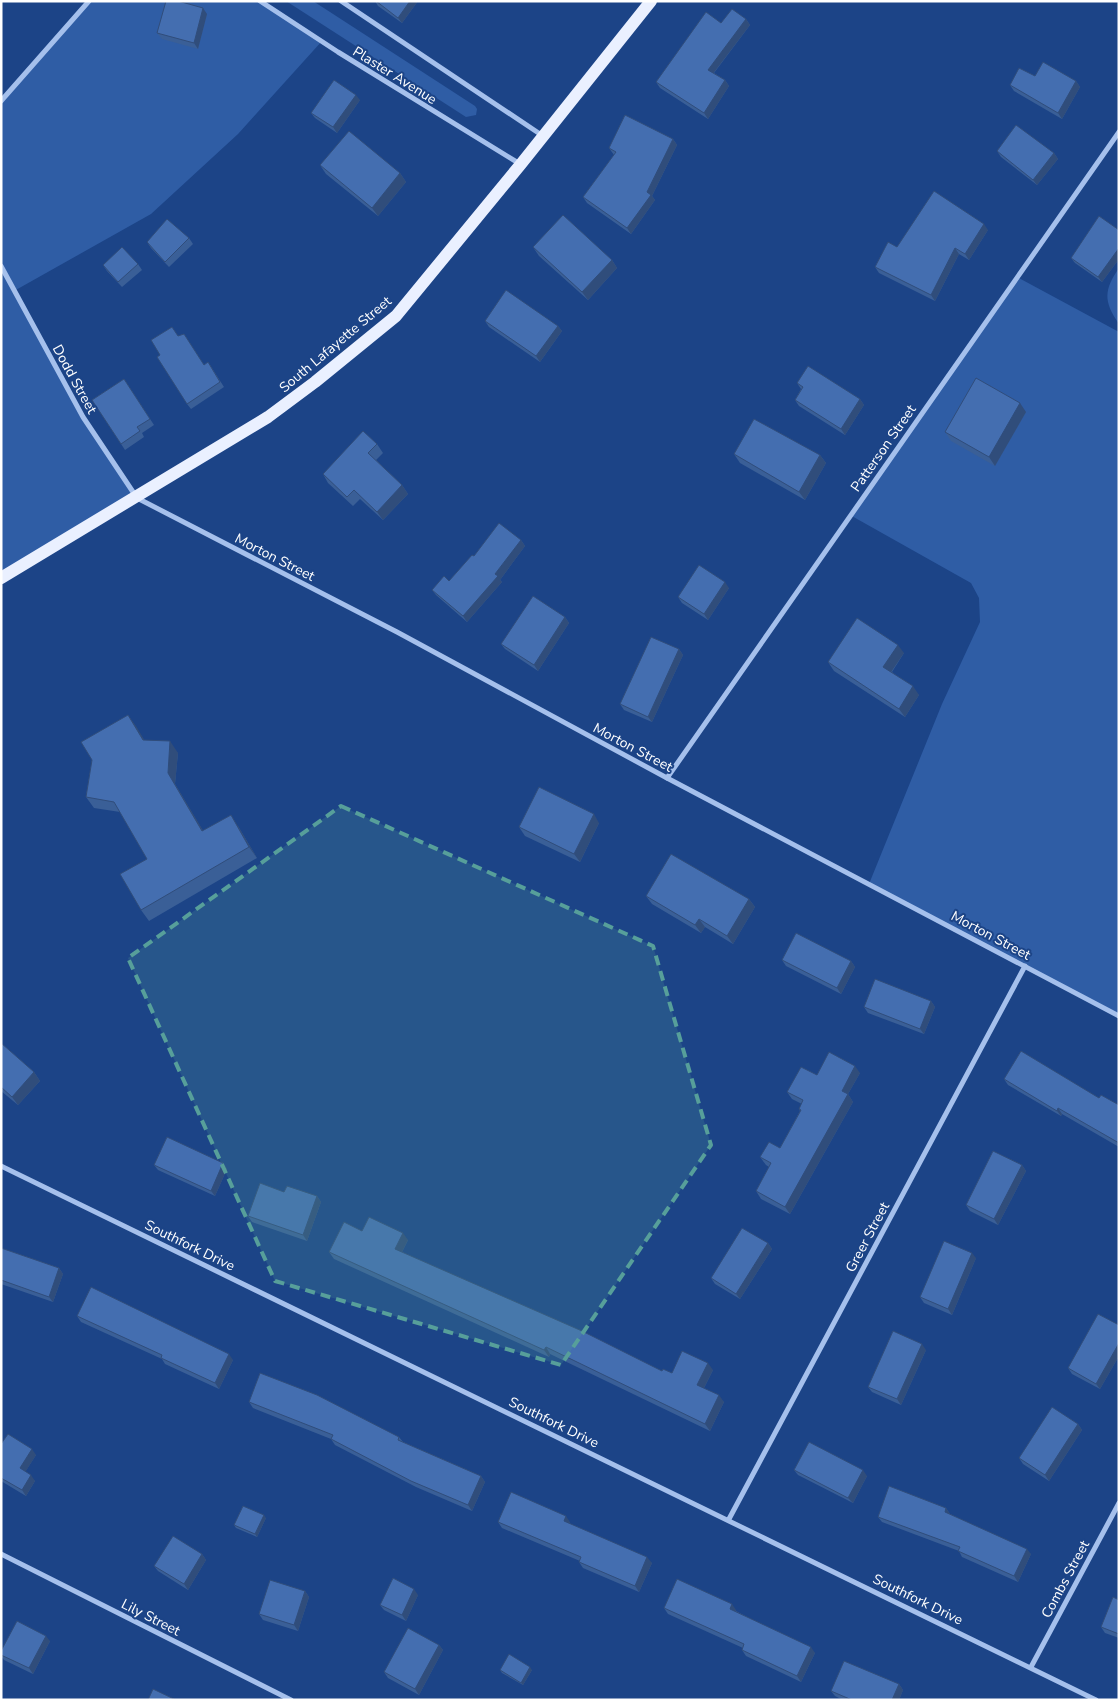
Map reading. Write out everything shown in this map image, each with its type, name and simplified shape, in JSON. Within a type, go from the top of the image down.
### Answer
[{"type":"main road","name":"South Lafayette Street","points":[[1,578],[137,498],[268,417],[316,382],[396,316],[543,137],[651,1]]},
{"type":"street","points":[[1,101],[89,1]]},
{"type":"street","name":"Plaster Avenue","points":[[260,1],[338,52],[521,164]]},
{"type":"street","points":[[341,1],[543,137]]},
{"type":"street","name":"Patterson Street","points":[[667,778],[1119,132]]},
{"type":"street","name":"Dodd Street","points":[[1,266],[82,417],[137,498]]},
{"type":"street","name":"Morton Street","points":[[137,498],[397,632],[667,778],[1119,1016]]},
{"type":"street","name":"Greer Street","points":[[729,1519],[1025,966]]},
{"type":"street","name":"Southfork Drive","points":[[1,1166],[729,1519],[1096,1700]]},
{"type":"street","name":"Combs Street","points":[[1031,1667],[1119,1503]]},
{"type":"street","name":"Lily Street","points":[[1,1554],[291,1700]]},
{"type":"highlighted area","points":[[341,806],[653,946],[711,1145],[561,1365],[275,1281],[128,958]]},
{"type":"shaded area","points":[[89,1],[260,1],[322,41],[238,134],[151,214],[14,291],[83,417],[137,498],[1,578],[1,101]]},
{"type":"shaded area","points":[[286,1],[313,1],[475,106],[477,109],[476,115],[466,117]]},
{"type":"shaded area","points":[[1119,268],[1119,324],[1110,309],[1107,296],[1110,283]]},
{"type":"shaded area","points":[[1017,277],[1119,332],[1119,1016],[869,884],[942,704],[980,622],[979,598],[971,583],[850,515]]},
{"type":"building","points":[[166,1],[178,1],[203,8],[194,43],[157,33]]},
{"type":"building","points":[[376,1],[410,1],[398,18]]},
{"type":"building","points":[[732,9],[746,19],[708,70],[725,80],[704,113],[656,82],[706,12],[721,23]]},
{"type":"building","points":[[1043,62],[1076,81],[1058,113],[1010,85],[1019,68],[1035,76]]},
{"type":"building","points":[[334,80],[356,95],[333,127],[311,113]]},
{"type":"building","points":[[625,115],[673,139],[647,192],[651,195],[627,228],[583,197],[616,152],[609,148]]},
{"type":"building","points":[[1016,125],[1054,153],[1033,180],[997,151]]},
{"type":"building","points":[[349,131],[400,173],[372,208],[320,165]]},
{"type":"building","points":[[934,191],[984,224],[965,254],[955,248],[931,295],[875,267],[888,242],[897,247]]},
{"type":"building","points":[[563,215],[612,260],[582,292],[533,247]]},
{"type":"building","points":[[1099,216],[1119,230],[1119,248],[1098,277],[1071,258]]},
{"type":"building","points":[[167,219],[189,238],[165,262],[147,242]]},
{"type":"building","points":[[122,247],[138,264],[118,282],[103,265]]},
{"type":"building","points":[[506,290],[558,326],[536,356],[485,321]]},
{"type":"building","points":[[172,327],[178,336],[184,334],[204,365],[208,362],[220,382],[187,404],[157,357],[160,355],[151,340]]},
{"type":"building","points":[[808,366],[860,399],[841,429],[795,400],[803,387],[797,383]]},
{"type":"building","points":[[976,378],[1020,403],[989,457],[945,432]]},
{"type":"building","points":[[124,379],[150,419],[137,427],[140,431],[121,444],[92,400]]},
{"type":"building","points":[[754,419],[820,455],[799,492],[734,454]]},
{"type":"building","points":[[363,431],[377,444],[368,453],[402,485],[377,512],[354,490],[347,497],[323,474]]},
{"type":"building","points":[[499,523],[521,540],[495,574],[498,576],[463,616],[432,590],[444,576],[449,581],[472,555],[474,556]]},
{"type":"building","points":[[699,565],[725,582],[704,614],[678,597]]},
{"type":"building","points":[[533,596],[565,617],[534,665],[501,644]]},
{"type":"building","points":[[857,618],[898,645],[883,667],[913,686],[899,709],[828,662]]},
{"type":"building","points":[[651,637],[679,649],[648,717],[620,704]]},
{"type":"building","points":[[128,715],[143,740],[170,741],[168,773],[202,831],[231,815],[249,847],[141,910],[120,874],[147,859],[114,802],[86,797],[92,760],[81,742]]},
{"type":"building","points":[[539,787],[594,814],[574,854],[519,827]]},
{"type":"building","points":[[671,854],[749,899],[727,936],[699,919],[695,925],[646,896]]},
{"type":"building","points":[[796,933],[851,961],[837,988],[782,960]]},
{"type":"building","points":[[875,979],[931,1001],[920,1029],[864,1007]]},
{"type":"building","points":[[1,1043],[34,1072],[12,1097],[1,1087]]},
{"type":"building","points":[[1021,1051],[1099,1098],[1101,1095],[1119,1105],[1119,1143],[1058,1108],[1057,1111],[1004,1079]]},
{"type":"building","points":[[829,1052],[855,1066],[842,1091],[848,1094],[785,1207],[756,1191],[771,1163],[760,1157],[769,1142],[780,1148],[801,1110],[799,1109],[803,1100],[787,1092],[801,1067],[817,1075]]},
{"type":"building","points":[[167,1137],[223,1163],[211,1191],[154,1165]]},
{"type":"building","points":[[993,1151],[1022,1165],[994,1219],[966,1205]]},
{"type":"building","points":[[260,1183],[284,1192],[287,1186],[317,1196],[303,1235],[248,1216]]},
{"type":"building","points":[[369,1217],[403,1233],[395,1249],[582,1331],[662,1371],[663,1369],[672,1373],[682,1351],[708,1363],[697,1385],[719,1395],[705,1424],[546,1347],[544,1350],[329,1252],[344,1222],[362,1231]]},
{"type":"building","points":[[742,1228],[768,1243],[736,1294],[711,1278]]},
{"type":"building","points":[[944,1241],[972,1253],[948,1309],[920,1297]]},
{"type":"building","points":[[1,1248],[59,1268],[49,1297],[1,1280]]},
{"type":"building","points":[[91,1287],[229,1354],[215,1383],[161,1358],[162,1355],[77,1316]]},
{"type":"building","points":[[1098,1314],[1119,1325],[1119,1343],[1096,1384],[1068,1368]]},
{"type":"building","points":[[893,1331],[922,1344],[897,1399],[868,1387]]},
{"type":"building","points":[[260,1373],[317,1395],[399,1437],[398,1440],[481,1476],[468,1505],[411,1481],[331,1439],[333,1435],[249,1402]]},
{"type":"building","points":[[1052,1407],[1078,1424],[1045,1475],[1019,1458]]},
{"type":"building","points":[[8,1434],[32,1449],[20,1468],[31,1475],[22,1490],[1,1478],[1,1444]]},
{"type":"building","points":[[809,1442],[863,1470],[848,1498],[794,1470]]},
{"type":"building","points":[[889,1486],[946,1508],[945,1512],[1027,1549],[1014,1576],[958,1551],[960,1547],[878,1517]]},
{"type":"building","points":[[511,1492],[566,1516],[564,1521],[647,1557],[635,1586],[579,1562],[581,1557],[498,1522]]},
{"type":"building","points":[[243,1506],[264,1515],[255,1534],[234,1525]]},
{"type":"building","points":[[173,1536],[202,1554],[184,1584],[154,1566]]},
{"type":"building","points":[[393,1578],[414,1589],[402,1615],[380,1605]]},
{"type":"building","points":[[677,1579],[732,1604],[730,1609],[811,1647],[797,1676],[742,1650],[744,1644],[664,1608]]},
{"type":"building","points":[[270,1580],[305,1591],[294,1625],[259,1614]]},
{"type":"building","points":[[1113,1597],[1119,1600],[1119,1634],[1101,1627]]},
{"type":"building","points":[[17,1621],[46,1636],[29,1668],[1,1655],[1,1651]]},
{"type":"building","points":[[408,1628],[439,1645],[415,1689],[384,1672]]},
{"type":"building","points":[[509,1654],[530,1667],[521,1683],[500,1670]]},
{"type":"building","points":[[844,1661],[899,1684],[892,1700],[852,1700],[831,1691]]},
{"type":"building","points":[[153,1689],[176,1700],[148,1700]]}]
